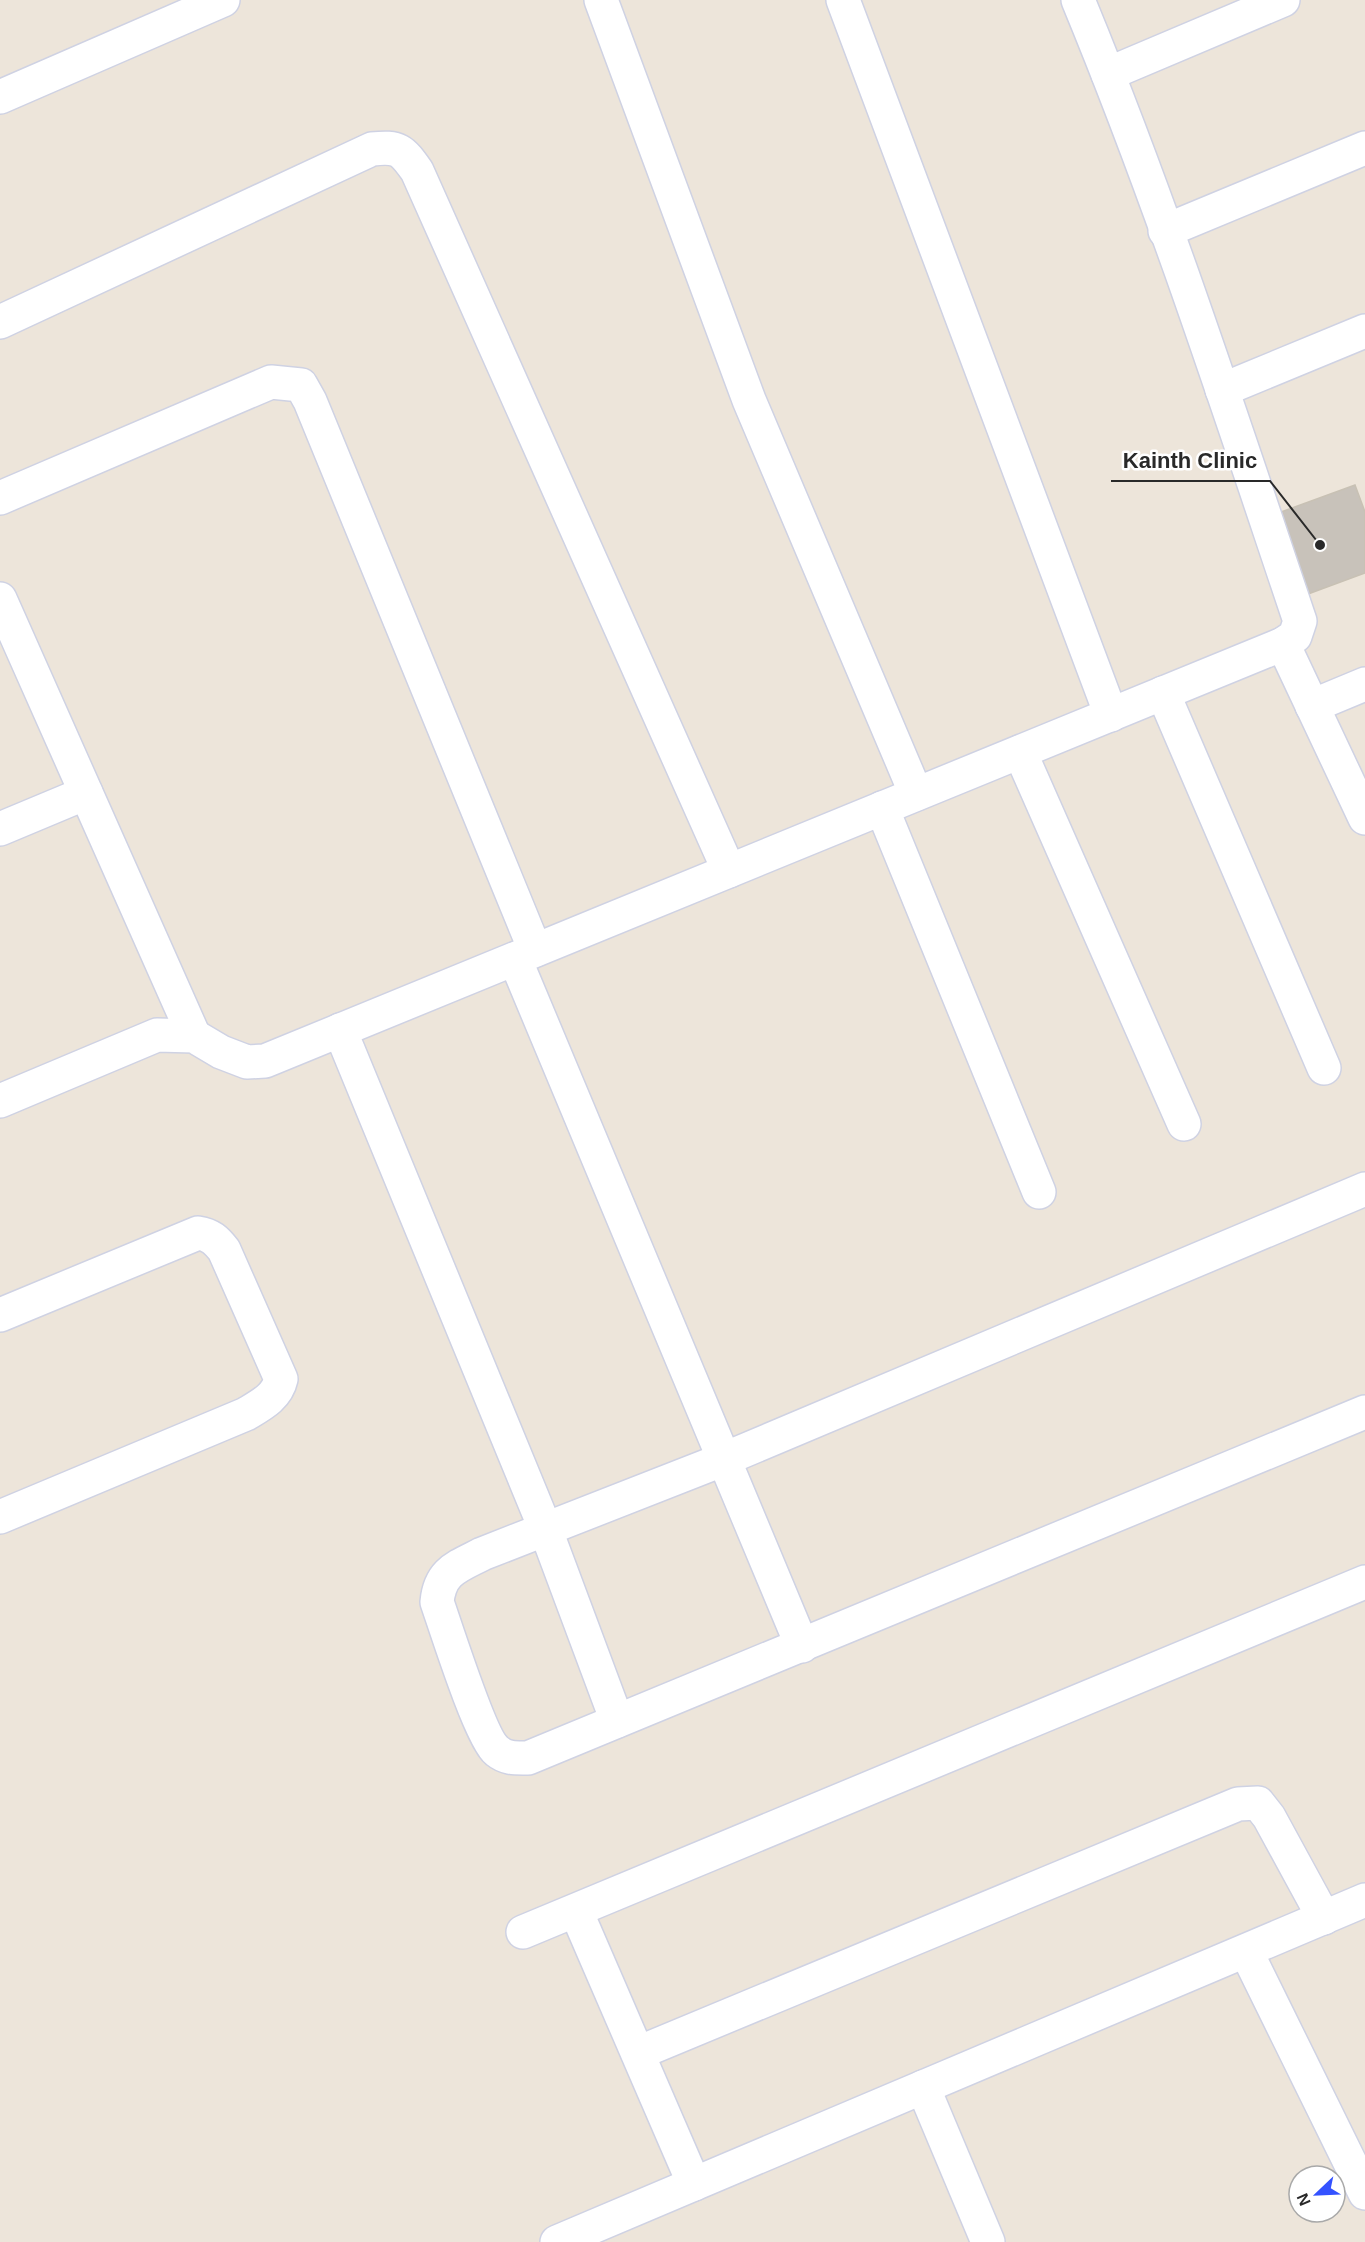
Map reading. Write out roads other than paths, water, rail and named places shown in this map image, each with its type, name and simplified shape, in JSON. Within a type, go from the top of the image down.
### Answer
[{"type":"street","points":[[0,98],[223,0]]},
{"type":"street","points":[[602,0],[748,400],[916,794]]},
{"type":"street","points":[[843,0],[1111,715]]},
{"type":"street","points":[[0,1101],[157,1035],[194,1036],[221,1052],[247,1062],[265,1061],[1111,715],[1283,644],[1295,636],[1299,621],[1222,390],[1108,74],[1078,0]]},
{"type":"street","points":[[1108,74],[1283,0]]},
{"type":"street","points":[[0,322],[372,149],[391,147],[403,152],[417,171],[729,871]]},
{"type":"street","points":[[1165,231],[1365,148]]},
{"type":"street","points":[[1222,390],[1365,331]]},
{"type":"street","points":[[0,498],[271,382],[301,385],[310,401],[722,1460],[802,1646]]},
{"type":"street","points":[[0,599],[194,1036]]},
{"type":"street","points":[[1283,644],[1365,818]]},
{"type":"street","points":[[1312,706],[1365,684]]},
{"type":"street","points":[[1163,693],[1323,1068]]},
{"type":"street","points":[[1020,752],[1184,1124]]},
{"type":"street","points":[[0,829],[86,793]]},
{"type":"street","points":[[882,808],[1039,1192]]},
{"type":"street","points":[[340,1030],[545,1527],[617,1721]]},
{"type":"street","points":[[1365,1189],[722,1460],[545,1527],[450,1570],[438,1586],[437,1602],[477,1711],[496,1750],[509,1758],[528,1758],[1365,1412]]},
{"type":"street","points":[[0,1315],[198,1233],[206,1234],[215,1239],[224,1250],[280,1379],[278,1389],[266,1402],[246,1414],[0,1517]]},
{"type":"street","points":[[523,1932],[1365,1582]]},
{"type":"street","points":[[638,2054],[1239,1804],[1258,1803],[1269,1817],[1324,1918]]},
{"type":"street","points":[[557,2242],[1365,1900]]},
{"type":"street","points":[[576,1911],[694,2184]]},
{"type":"street","points":[[1246,1951],[1365,2193]]},
{"type":"street","points":[[923,2087],[988,2242]]},
{"type":"place","name":"Kainth Clinic","points":[[1320,545]]}]
